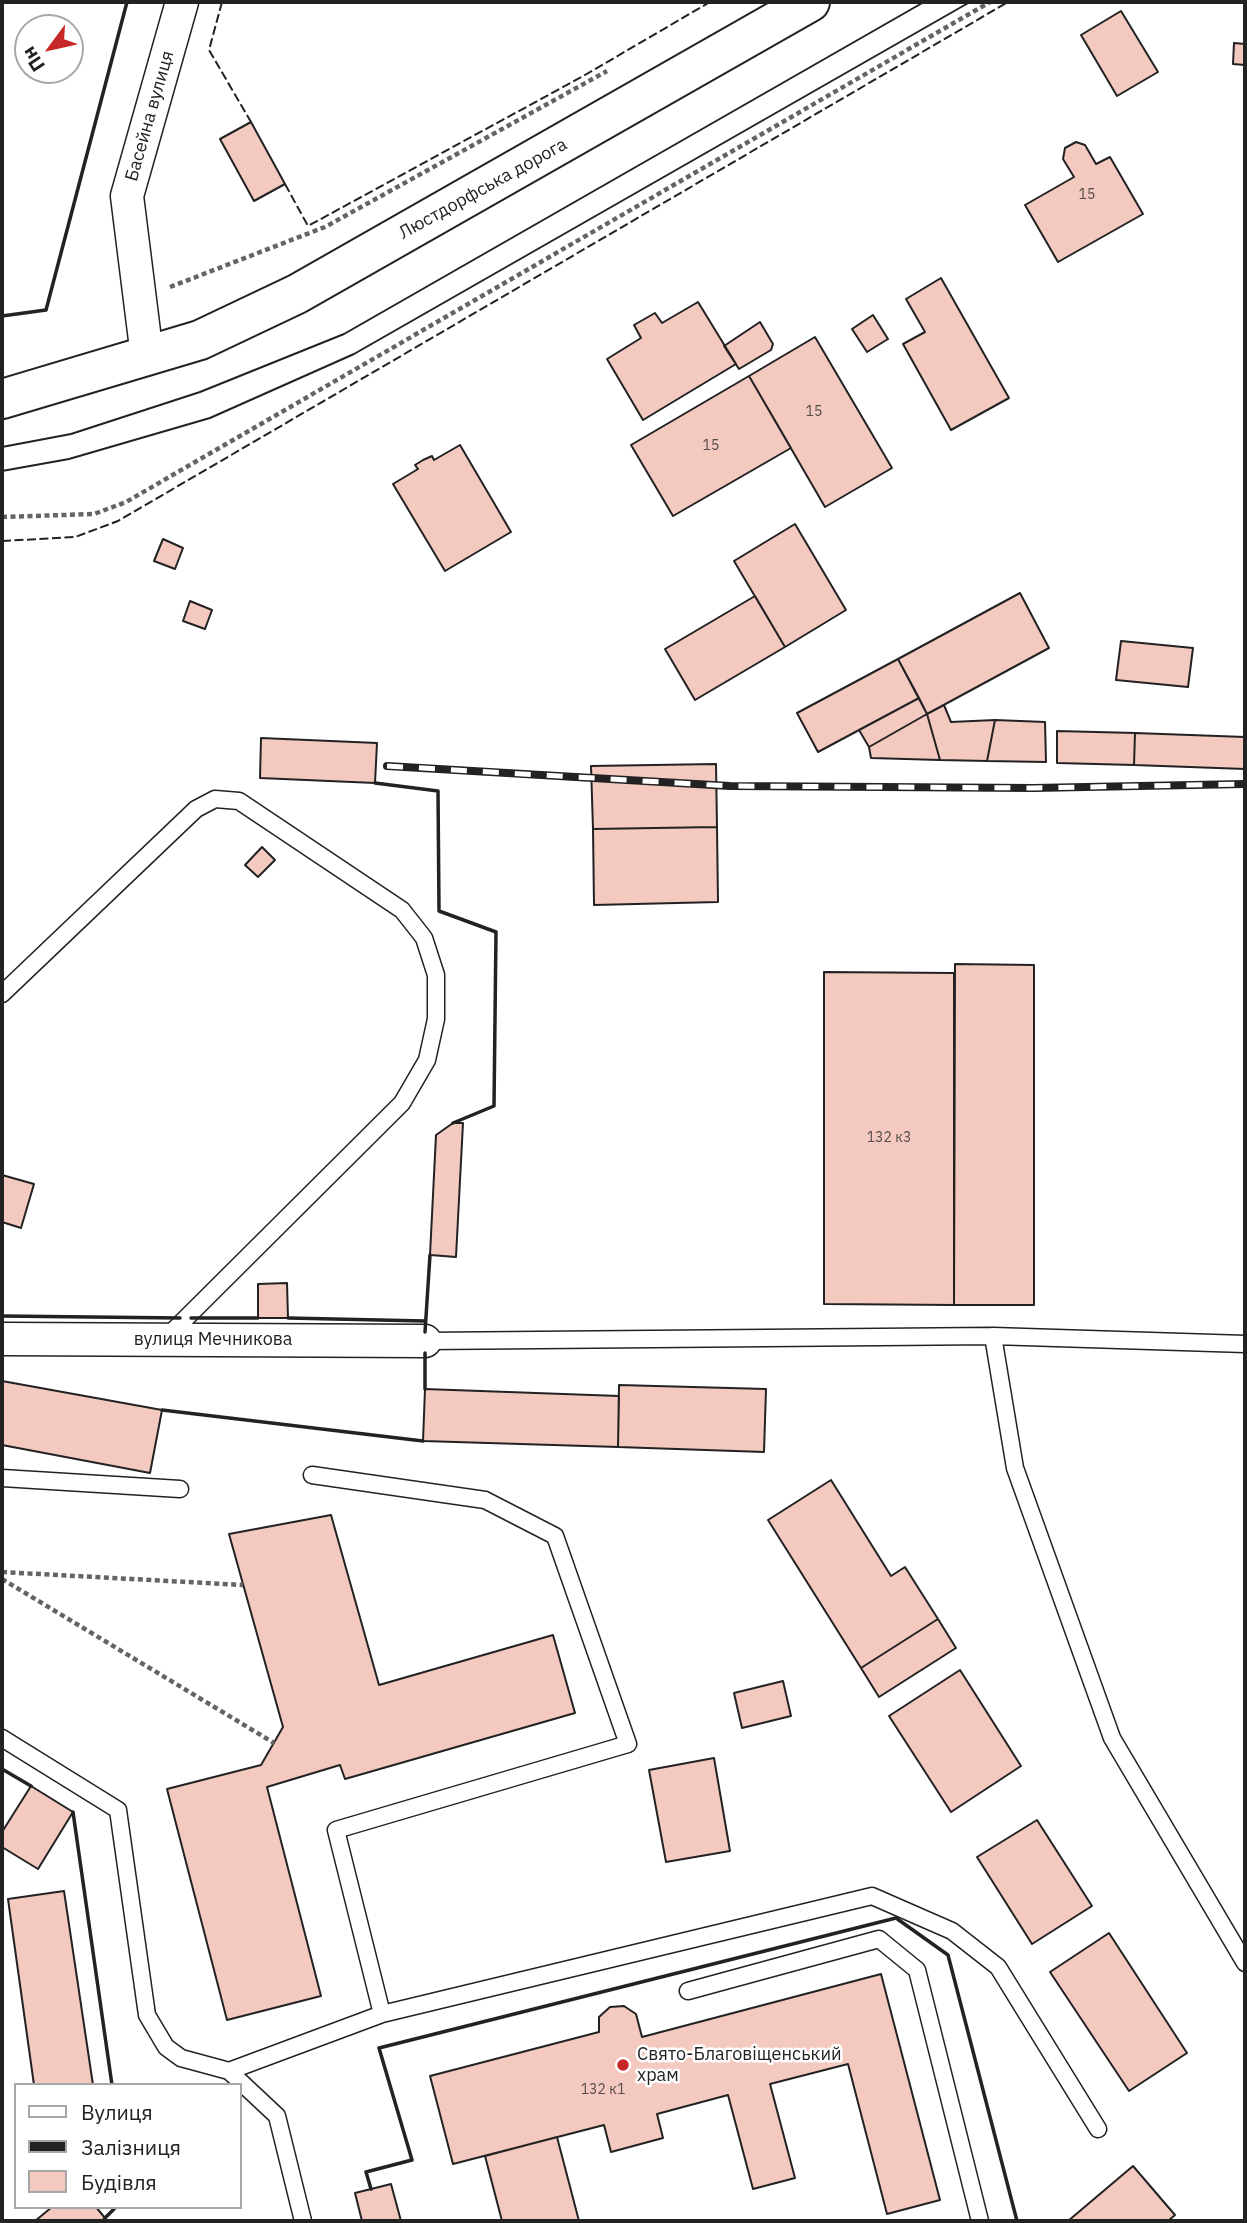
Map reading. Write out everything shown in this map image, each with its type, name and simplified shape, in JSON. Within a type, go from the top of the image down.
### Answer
[{"type":"main road","name":"Люстдорфська дорога","points":[[2,399],[200,340],[298,294],[810,2]]},
{"type":"street","name":"Басейна вулиця","points":[[147,356],[127,196],[182,2]]},
{"type":"street","name":"вулиця Мечникова","points":[[2,1339],[425,1341]]},
{"type":"lane","points":[[2,993],[196,809],[215,799],[239,802],[359,881],[402,910],[424,938],[436,975],[436,1019],[427,1060],[402,1103],[164,1340]]},
{"type":"lane","points":[[993,1336],[1015,1468],[1112,1738],[1245,1964]]},
{"type":"lane","points":[[425,1341],[993,1336],[1245,1344]]},
{"type":"lane","points":[[312,1475],[485,1500],[555,1536],[628,1744],[336,1830],[382,2014]]},
{"type":"lane","points":[[2,1478],[180,1489]]},
{"type":"lane","points":[[2,1738],[118,1810],[147,2015],[166,2047],[181,2058],[229,2071],[278,2116],[303,2221]]},
{"type":"lane","points":[[229,2071],[382,2014],[872,1896],[951,1931],[998,1967],[1098,2129]]},
{"type":"lane","points":[[688,1991],[879,1939],[917,1970],[980,2221]]},
{"type":"path","points":[[2,517],[94,514],[126,502],[990,2]]},
{"type":"path","points":[[140,299],[325,227],[612,68]]},
{"type":"path","points":[[2,1572],[243,1585]]},
{"type":"path","points":[[2,1579],[274,1743]]},
{"type":"building","points":[[1121,11],[1158,72],[1117,96],[1081,35]]},
{"type":"building","points":[[1234,43],[1245,44],[1245,65],[1233,64]]},
{"type":"building","points":[[251,122],[285,184],[254,201],[220,139]]},
{"type":"building","points":[[1076,142],[1085,145],[1096,164],[1110,157],[1143,214],[1058,262],[1025,205],[1074,177],[1063,159],[1065,148]]},
{"type":"building","points":[[941,278],[1009,398],[951,430],[903,344],[925,332],[906,299]]},
{"type":"building","points":[[698,302],[736,364],[643,420],[607,359],[641,338],[634,325],[655,313],[662,323]]},
{"type":"building","points":[[873,315],[888,339],[867,352],[852,329]]},
{"type":"building","points":[[760,322],[773,344],[771,350],[739,369],[724,346]]},
{"type":"building","points":[[815,337],[892,468],[825,507],[749,376]]},
{"type":"building","points":[[749,376],[791,448],[673,516],[631,445]]},
{"type":"building","points":[[460,445],[511,532],[445,571],[393,484],[418,469],[415,465],[423,460],[432,456],[434,460]]},
{"type":"building","points":[[795,524],[846,610],[785,647],[734,561]]},
{"type":"building","points":[[163,539],[183,548],[175,569],[154,561]]},
{"type":"building","points":[[1020,593],[1049,648],[927,714],[898,659]]},
{"type":"building","points":[[755,596],[785,647],[695,700],[665,649]]},
{"type":"building","points":[[190,601],[212,610],[205,629],[183,621]]},
{"type":"building","points":[[1121,641],[1193,648],[1188,687],[1116,680]]},
{"type":"building","points":[[898,659],[919,698],[818,752],[797,713]]},
{"type":"building","points":[[919,698],[927,714],[869,747],[859,730]]},
{"type":"building","points":[[944,705],[951,722],[995,720],[987,761],[940,760],[927,714]]},
{"type":"building","points":[[927,714],[940,760],[871,758],[869,747]]},
{"type":"building","points":[[995,720],[1045,722],[1046,762],[987,761]]},
{"type":"building","points":[[1057,731],[1135,733],[1134,765],[1057,763]]},
{"type":"building","points":[[1135,733],[1245,737],[1245,769],[1134,765]]},
{"type":"building","points":[[261,738],[377,743],[375,783],[260,778]]},
{"type":"building","points":[[716,764],[717,827],[593,829],[591,766]]},
{"type":"building","points":[[717,827],[718,902],[594,905],[593,829]]},
{"type":"building","points":[[262,847],[275,860],[258,877],[245,865]]},
{"type":"building","points":[[955,964],[1034,965],[1034,1305],[954,1305]]},
{"type":"building","points":[[824,972],[954,973],[954,1305],[824,1304]]},
{"type":"building","points":[[453,1123],[463,1123],[456,1257],[430,1255],[436,1135]]},
{"type":"building","points":[[2,1175],[34,1184],[21,1228],[2,1222]]},
{"type":"building","points":[[287,1283],[288,1318],[258,1318],[258,1284]]},
{"type":"building","points":[[2,1381],[162,1410],[150,1473],[2,1445]]},
{"type":"building","points":[[619,1385],[766,1389],[764,1452],[618,1447]]},
{"type":"building","points":[[425,1389],[619,1396],[618,1447],[423,1441]]},
{"type":"building","points":[[831,1480],[891,1576],[905,1567],[938,1619],[861,1668],[768,1520]]},
{"type":"building","points":[[331,1515],[379,1685],[553,1635],[575,1713],[345,1779],[340,1765],[267,1787],[321,1996],[227,2020],[167,1789],[261,1765],[283,1727],[229,1534]]},
{"type":"building","points":[[938,1619],[956,1648],[879,1697],[861,1668]]},
{"type":"building","points":[[960,1670],[1021,1766],[951,1812],[889,1716]]},
{"type":"building","points":[[783,1681],[791,1716],[742,1728],[734,1693]]},
{"type":"building","points":[[714,1758],[730,1851],[666,1862],[649,1770]]},
{"type":"building","points":[[31,1786],[73,1812],[38,1869],[2,1847],[2,1832]]},
{"type":"building","points":[[1037,1820],[1092,1906],[1032,1944],[977,1857]]},
{"type":"building","points":[[64,1891],[93,2083],[34,2083],[8,1899]]},
{"type":"building","points":[[1109,1933],[1187,2053],[1129,2091],[1050,1972]]},
{"type":"building","points":[[881,1974],[940,2200],[887,2214],[848,2064],[770,2084],[795,2178],[753,2189],[728,2095],[657,2114],[663,2138],[611,2152],[604,2125],[453,2164],[430,2076],[599,2032],[599,2017],[610,2007],[624,2006],[636,2014],[642,2037]]},
{"type":"building","points":[[557,2137],[579,2221],[502,2221],[485,2156]]},
{"type":"building","points":[[1133,2166],[1175,2215],[1168,2221],[1068,2221]]},
{"type":"building","points":[[391,2184],[401,2221],[362,2221],[355,2193]]},
{"type":"building","points":[[50,2209],[98,2209],[105,2218],[101,2221],[35,2221]]},
{"type":"tram line","points":[[2,447],[71,434],[200,392],[344,334],[924,2]]},
{"type":"tram line","points":[[2,471],[69,459],[210,418],[354,354],[970,2]]},
{"type":"railway","points":[[387,766],[730,786],[1033,788],[1245,784]]},
{"type":"fence","points":[[222,2],[209,50],[251,122]]},
{"type":"fence","points":[[285,184],[308,226],[585,75],[710,2]]},
{"type":"fence","points":[[2,541],[75,537],[118,521],[1008,2]]},
{"type":"wall","points":[[2,316],[46,310],[127,2]]},
{"type":"wall","points":[[375,783],[438,791],[439,911],[496,932],[494,1106],[453,1123]]},
{"type":"wall","points":[[425,1332],[430,1255]]},
{"type":"wall","points":[[2,1316],[180,1318]]},
{"type":"wall","points":[[191,1318],[258,1318]]},
{"type":"wall","points":[[288,1318],[425,1321]]},
{"type":"wall","points":[[425,1353],[425,1389]]},
{"type":"wall","points":[[162,1410],[423,1441]]},
{"type":"wall","points":[[2,1769],[31,1786]]},
{"type":"wall","points":[[73,1812],[112,2083]]},
{"type":"wall","points":[[371,2189],[366,2172],[412,2160],[379,2048],[896,1918],[948,1955],[1017,2221]]},
{"type":"wall","points":[[105,2218],[114,2209]]},
{"type":"place","name":"Свято-Благовіщенський храм","points":[[623,2065]]}]
